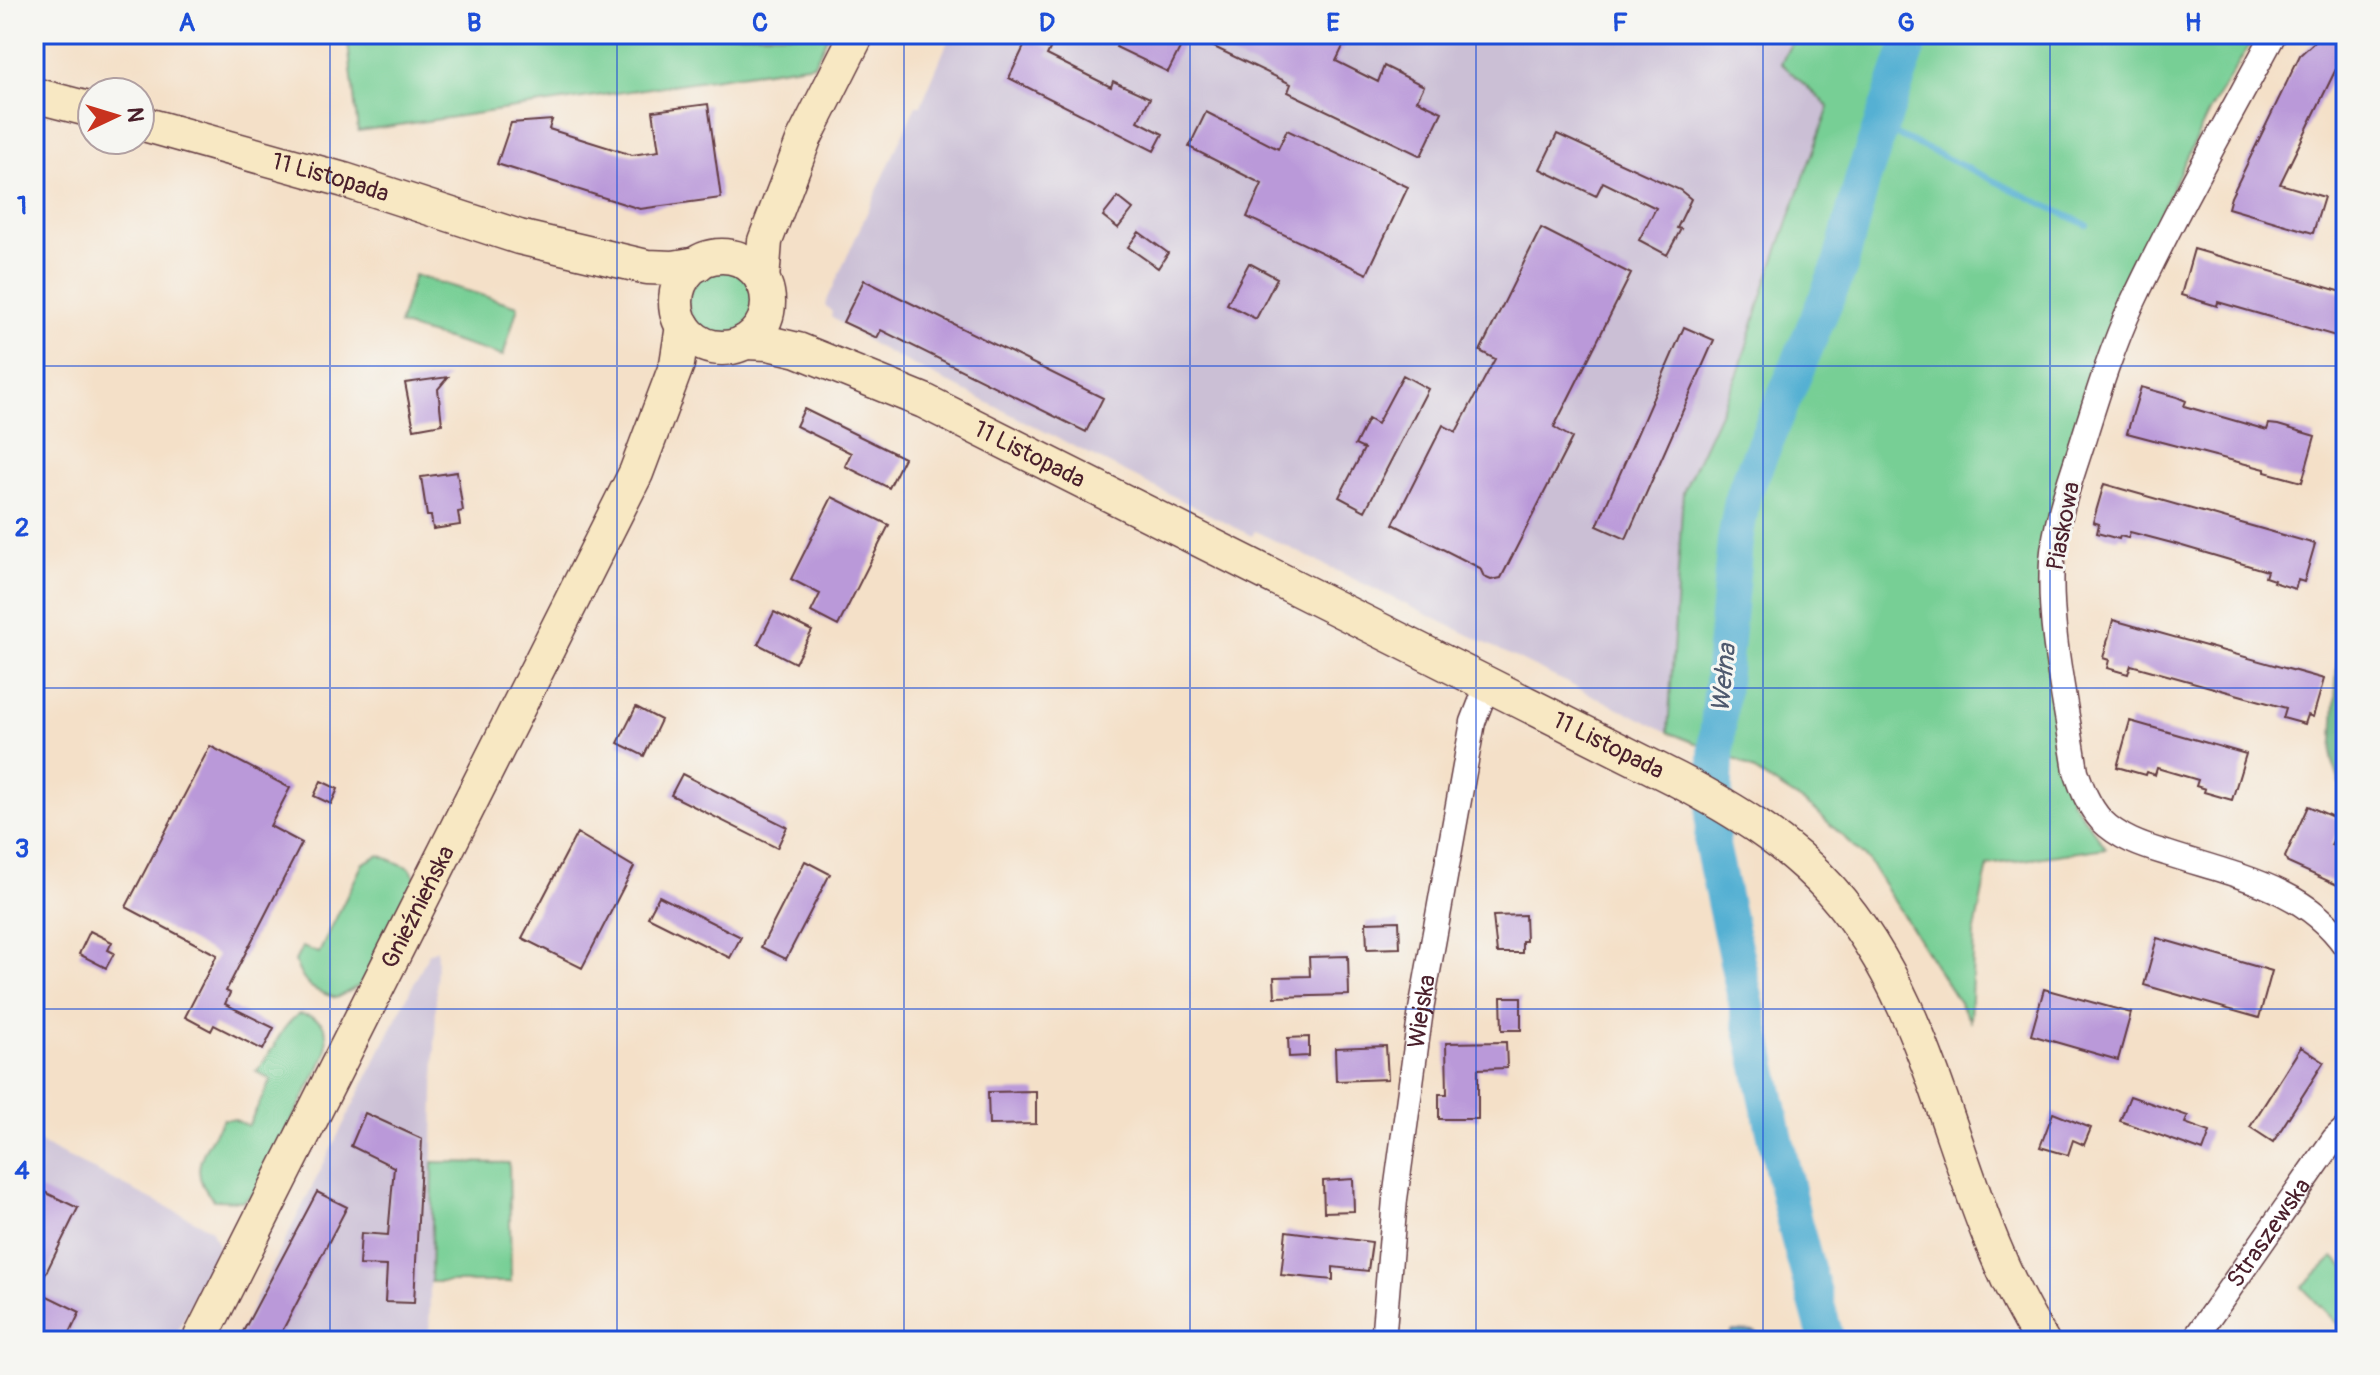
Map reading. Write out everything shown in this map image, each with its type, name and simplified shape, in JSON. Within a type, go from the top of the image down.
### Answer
[{"type":"main road","points":[[804,139],[779,173],[737,243],[681,281],[679,315],[699,342],[733,345],[762,325],[765,241],[804,139],[857,34]]},
{"type":"main road","points":[[34,95],[76,106]]},
{"type":"main road","name":"11 Listopada","points":[[156,127],[344,180],[519,237],[647,267],[673,268],[709,260]]},
{"type":"main road","name":"11 Listopada","points":[[519,237],[564,258],[641,286],[679,315]]},
{"type":"main road","points":[[709,260],[744,262],[754,270],[764,290]]},
{"type":"main road","name":"11 Listopada","points":[[764,290],[781,317],[924,401]]},
{"type":"main road","name":"Gnieźnieńska","points":[[636,473],[677,364],[679,315]]},
{"type":"main road","name":"11 Listopada","points":[[733,345],[768,343],[798,350],[924,401],[1741,814],[1806,865],[1831,891],[1856,922],[1882,964],[1905,1008],[1998,1260],[2019,1305],[2042,1341]]},
{"type":"main road","name":"Gnieźnieńska","points":[[199,1341],[636,473],[706,361],[733,345]]},
{"type":"street","name":"Piaskowa","points":[[2274,34],[2131,304],[2073,473],[2056,537],[2052,568],[2053,618],[2076,771],[2084,794],[2102,821],[2118,835],[2142,846],[2290,895],[2316,913],[2346,947]]},
{"type":"street","name":"Wiejska","points":[[1383,1341],[1395,1199],[1421,1010],[1473,722],[1487,686]]},
{"type":"street","name":"Straszewska","points":[[2193,1341],[2334,1139],[2346,1128]]},
{"type":"shaded area","points":[[951,34],[1796,34],[1781,63],[1829,107],[1766,283],[1738,374],[1683,492],[1668,732],[1255,531],[1252,536],[874,345],[831,317],[832,312],[825,305],[916,105],[921,105]]},
{"type":"shaded area","points":[[437,949],[429,1341],[235,1341],[429,953]]},
{"type":"shaded area","points":[[34,1140],[211,1229],[219,1247],[173,1341],[34,1341]]},
{"type":"green space","points":[[347,34],[829,34],[814,64],[358,131]]},
{"type":"green space","points":[[1796,34],[2256,34],[2209,112],[2117,302],[2045,542],[2042,610],[2071,800],[2106,848],[1988,865],[1974,935],[1970,1020],[1868,860],[1814,809],[1739,761],[1668,732],[1683,492],[1738,374],[1766,283],[1829,107],[1781,63]]},
{"type":"green space","points":[[714,269],[728,269],[740,274],[749,283],[754,302],[752,315],[745,326],[728,335],[714,335],[702,330],[693,321],[688,309],[688,295],[693,283],[702,274]]},
{"type":"green space","points":[[414,275],[518,306],[503,356],[399,325]]},
{"type":"green space","points":[[2346,586],[2346,801],[2332,759],[2340,604]]},
{"type":"green space","points":[[379,855],[410,868],[417,880],[363,984],[336,998],[310,986],[301,976],[295,961],[302,947],[319,953],[363,863]]},
{"type":"green space","points":[[299,1014],[315,1018],[324,1026],[326,1054],[256,1191],[244,1201],[214,1200],[200,1179],[199,1170],[205,1150],[223,1119],[233,1119],[248,1126],[271,1080],[256,1071],[286,1026]]},
{"type":"green space","points":[[433,1162],[509,1163],[511,1282],[431,1282]]},
{"type":"green space","points":[[2334,1257],[2346,1269],[2346,1333],[2302,1287]]},
{"type":"water","points":[[1733,1331],[1755,1332],[1764,1337],[1764,1341],[1718,1341],[1725,1340]]},
{"type":"building","points":[[1123,34],[1187,34],[1168,72],[1116,47]]},
{"type":"building","points":[[1187,34],[1349,34],[1336,61],[1378,82],[1384,66],[1424,86],[1417,100],[1442,112],[1421,156],[1288,92],[1291,84]]},
{"type":"building","points":[[2323,34],[2346,34],[2346,68],[2336,69],[2280,184],[2324,197],[2313,233],[2228,208],[2300,55]]},
{"type":"building","points":[[1028,38],[1050,49],[1047,55],[1111,87],[1113,81],[1150,98],[1138,121],[1163,134],[1154,151],[1009,78]]},
{"type":"building","points":[[708,104],[721,198],[640,209],[497,164],[511,123],[552,120],[549,129],[632,155],[659,151],[653,111]]},
{"type":"building","points":[[1206,112],[1278,149],[1287,130],[1408,187],[1367,274],[1247,217],[1262,184],[1189,147]]},
{"type":"building","points":[[1557,134],[1680,190],[1691,199],[1677,228],[1681,229],[1667,255],[1639,240],[1656,208],[1603,182],[1596,196],[1540,169]]},
{"type":"building","points":[[1118,197],[1133,209],[1118,228],[1103,216]]},
{"type":"building","points":[[1541,228],[1631,274],[1554,427],[1572,438],[1501,578],[1491,580],[1484,577],[1480,568],[1393,524],[1443,425],[1456,432],[1495,359],[1480,351]]},
{"type":"building","points":[[1139,232],[1168,253],[1158,268],[1128,247]]},
{"type":"building","points":[[2194,249],[2346,293],[2346,339],[2218,302],[2217,306],[2181,295]]},
{"type":"building","points":[[1249,263],[1277,278],[1256,319],[1227,304]]},
{"type":"building","points":[[864,280],[1103,398],[1086,432],[881,330],[877,338],[843,322]]},
{"type":"building","points":[[1684,327],[1714,340],[1626,539],[1597,526]]},
{"type":"building","points":[[1403,375],[1428,389],[1365,511],[1339,497],[1364,449],[1355,445],[1368,419],[1377,424]]},
{"type":"building","points":[[448,377],[438,389],[442,424],[414,429],[405,383]]},
{"type":"building","points":[[2141,387],[2177,397],[2186,401],[2184,406],[2267,430],[2269,424],[2278,425],[2315,436],[2302,482],[2265,472],[2265,469],[2127,433]]},
{"type":"building","points":[[804,409],[904,458],[889,488],[845,466],[851,453],[796,426]]},
{"type":"building","points":[[457,472],[463,511],[458,512],[460,525],[433,529],[431,516],[427,516],[421,477]]},
{"type":"building","points":[[2104,484],[2315,544],[2304,582],[2298,580],[2295,589],[2265,577],[2267,571],[2172,543],[2130,532],[2128,538],[2120,536],[2119,539],[2097,533],[2099,524],[2093,522]]},
{"type":"building","points":[[832,497],[889,525],[838,626],[811,612],[820,594],[791,579]]},
{"type":"building","points":[[774,612],[812,631],[795,663],[758,644]]},
{"type":"building","points":[[2113,620],[2324,679],[2313,717],[2308,715],[2305,724],[2283,718],[2286,708],[2131,665],[2128,674],[2107,668],[2109,660],[2103,658]]},
{"type":"building","points":[[636,707],[661,720],[644,756],[618,743]]},
{"type":"building","points":[[2130,721],[2246,754],[2232,800],[2204,792],[2205,789],[2196,786],[2198,780],[2157,768],[2155,775],[2146,772],[2145,775],[2117,767]]},
{"type":"building","points":[[210,746],[290,788],[270,826],[302,843],[226,991],[230,993],[225,1004],[274,1028],[263,1050],[214,1025],[211,1031],[185,1017],[217,955],[126,907]]},
{"type":"building","points":[[682,774],[787,827],[777,848],[671,795]]},
{"type":"building","points":[[321,781],[338,789],[331,804],[314,796]]},
{"type":"building","points":[[2308,806],[2342,821],[2331,845],[2346,852],[2346,889],[2288,863],[2285,857]]},
{"type":"building","points":[[577,833],[634,867],[582,968],[522,938]]},
{"type":"building","points":[[805,861],[830,874],[786,959],[761,947]]},
{"type":"building","points":[[659,896],[741,937],[730,958],[648,917]]},
{"type":"building","points":[[1525,915],[1526,941],[1522,941],[1522,953],[1497,953],[1493,916]]},
{"type":"building","points":[[1399,921],[1400,948],[1367,949],[1366,922]]},
{"type":"building","points":[[90,931],[112,942],[108,950],[114,953],[106,968],[79,954]]},
{"type":"building","points":[[2157,938],[2272,971],[2259,1018],[2144,985]]},
{"type":"building","points":[[1348,956],[1349,995],[1275,997],[1274,977],[1310,976],[1309,957]]},
{"type":"building","points":[[2044,989],[2131,1013],[2118,1060],[2031,1035]]},
{"type":"building","points":[[1501,997],[1521,997],[1521,1030],[1502,1030]]},
{"type":"building","points":[[1309,1037],[1309,1056],[1289,1057],[1288,1038]]},
{"type":"building","points":[[1506,1042],[1507,1068],[1478,1069],[1478,1119],[1439,1119],[1439,1094],[1447,1094],[1446,1043]]},
{"type":"building","points":[[1386,1046],[1388,1079],[1336,1081],[1335,1048]]},
{"type":"building","points":[[2301,1047],[2324,1062],[2273,1142],[2250,1127]]},
{"type":"building","points":[[1036,1091],[1036,1124],[989,1125],[988,1092]]},
{"type":"building","points":[[2130,1096],[2188,1116],[2185,1123],[2210,1132],[2203,1151],[2120,1121]]},
{"type":"building","points":[[365,1113],[422,1139],[414,1303],[385,1302],[387,1266],[359,1265],[361,1233],[388,1235],[394,1167],[351,1146]]},
{"type":"building","points":[[2053,1113],[2091,1128],[2084,1145],[2073,1140],[2068,1155],[2040,1147]]},
{"type":"building","points":[[1353,1179],[1354,1211],[1324,1212],[1323,1181]]},
{"type":"building","points":[[34,1187],[78,1208],[37,1291],[80,1312],[66,1341],[34,1341]]},
{"type":"building","points":[[317,1192],[347,1207],[277,1341],[238,1341]]},
{"type":"building","points":[[1286,1231],[1372,1242],[1368,1271],[1333,1267],[1333,1280],[1281,1275]]},
{"type":"waterway","name":"Wełna","points":[[1827,1341],[1794,1222],[1712,846],[1717,738],[1735,541],[1743,495],[1840,266],[1863,178],[1913,34]]},
{"type":"waterway","points":[[1881,127],[2087,225]]}]
